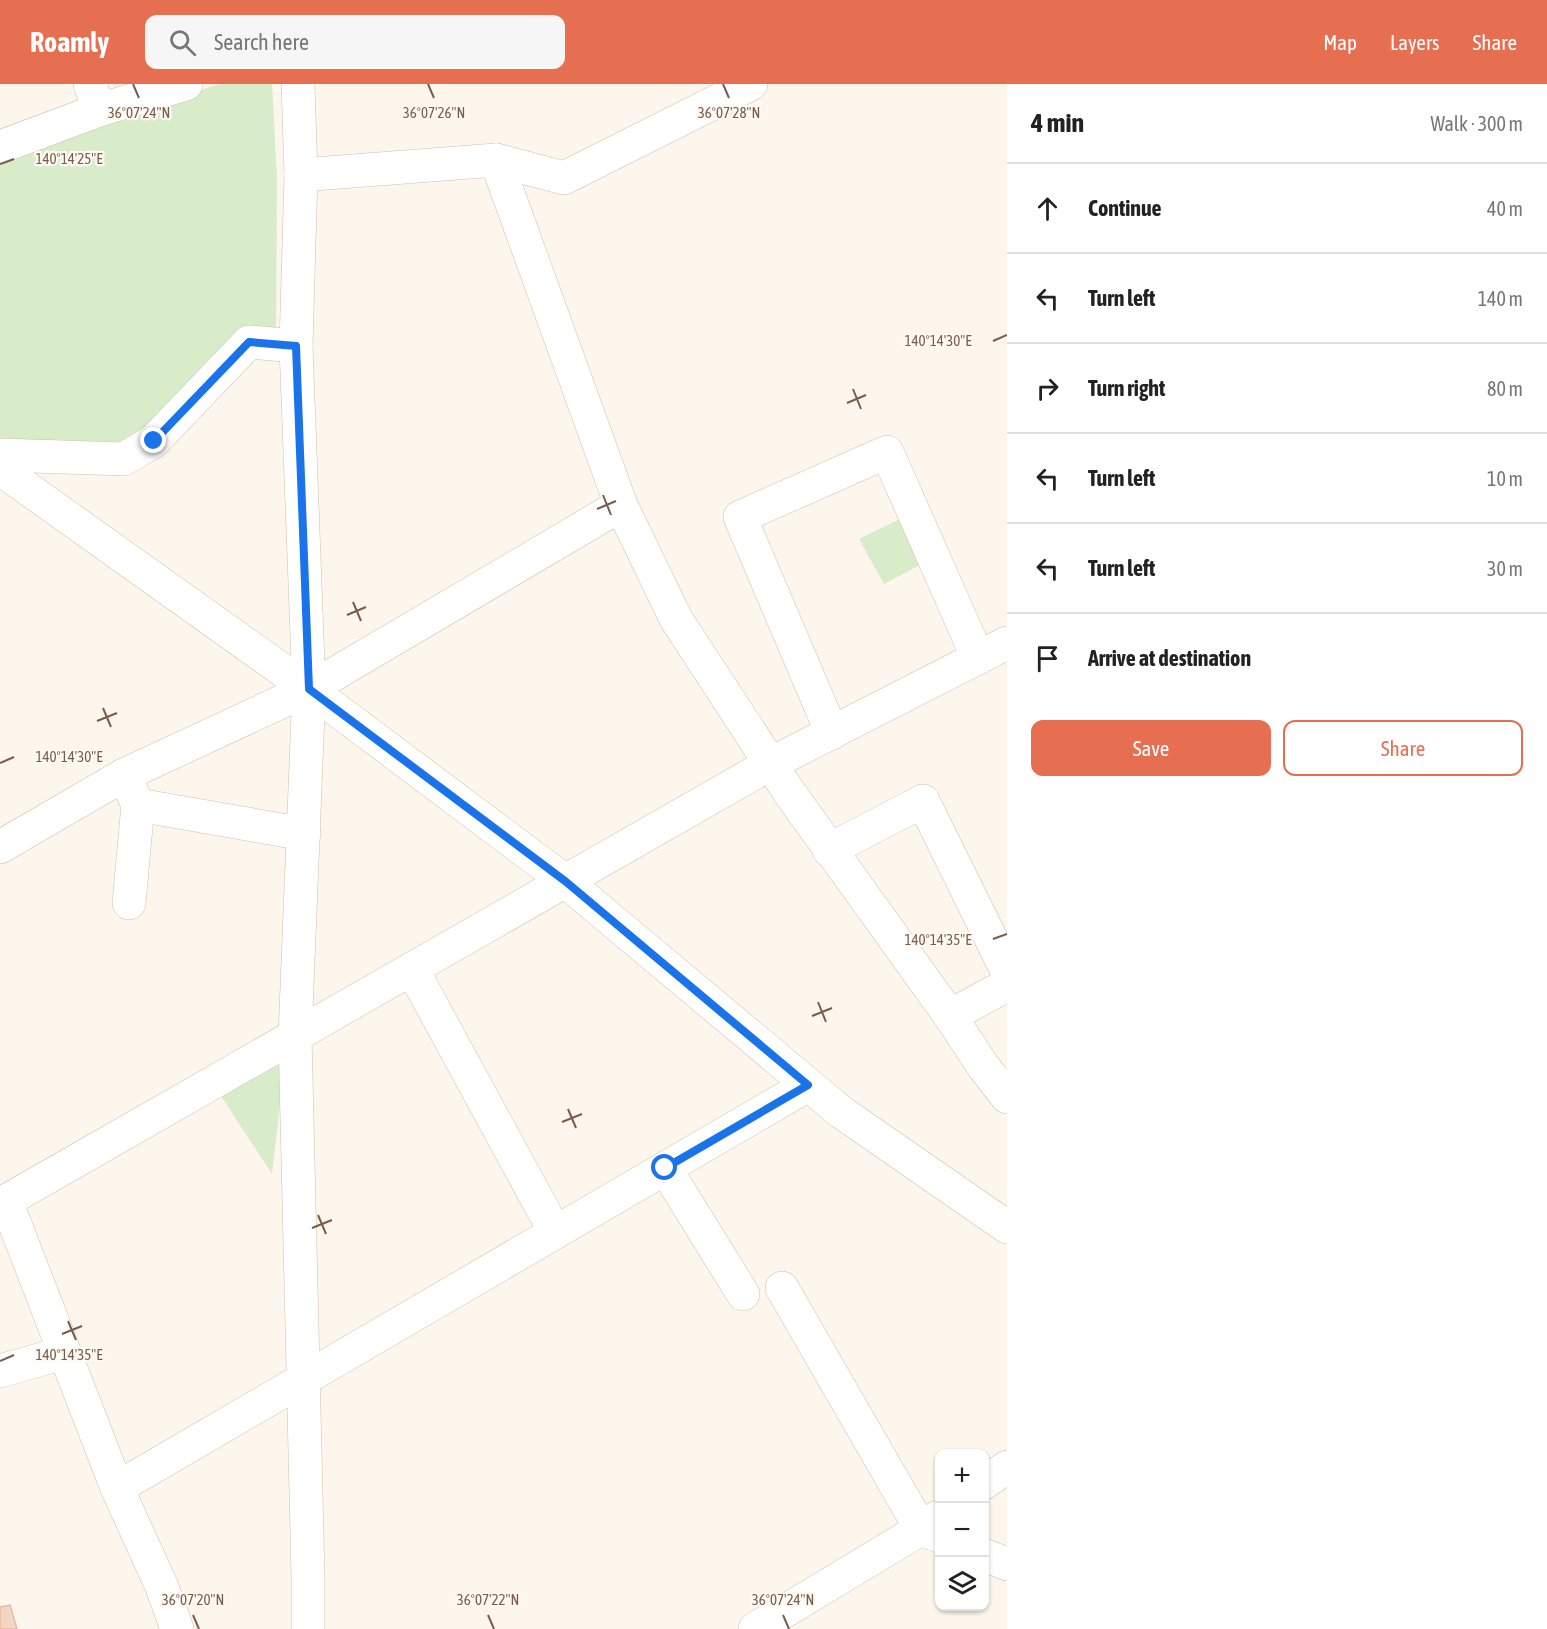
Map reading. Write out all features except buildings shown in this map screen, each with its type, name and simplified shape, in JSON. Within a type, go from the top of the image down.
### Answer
[{"type":"street","points":[[0,147],[95,97],[186,84]]},
{"type":"street","points":[[298,84],[302,175],[296,346],[309,689],[295,1036],[309,1576],[308,1629]]},
{"type":"street","points":[[302,175],[496,160],[564,178],[751,84]]},
{"type":"street","points":[[496,160],[621,505],[676,619],[770,764],[950,1016],[983,1066],[1007,1096]]},
{"type":"street","points":[[0,454],[124,459],[154,441],[249,342],[296,346]]},
{"type":"street","points":[[832,733],[740,518],[887,452],[978,658]]},
{"type":"street","points":[[0,469],[309,689],[565,881],[841,1112],[1007,1227]]},
{"type":"street","points":[[0,847],[124,775],[309,689],[621,505]]},
{"type":"street","points":[[177,1629],[162,1587],[117,1488],[2,1196],[295,1036],[770,764],[1007,644]]},
{"type":"street","points":[[124,775],[138,806],[129,903]]},
{"type":"street","points":[[829,849],[923,801],[1007,971]]},
{"type":"street","points":[[138,806],[303,834]]},
{"type":"street","points":[[412,969],[555,1232]]},
{"type":"street","points":[[950,1016],[1007,985]]},
{"type":"street","points":[[117,1488],[808,1085]]},
{"type":"street","points":[[665,1168],[742,1294]]},
{"type":"street","points":[[755,1629],[933,1527],[782,1288]]},
{"type":"street","points":[[0,1371],[64,1353]]},
{"type":"street","points":[[989,1480],[1007,1467]]},
{"type":"street","points":[[989,1557],[1007,1564]]},
{"type":"green space","points":[[219,84],[272,84],[277,179],[276,329],[148,431],[120,446],[0,440],[0,157]]},
{"type":"green space","points":[[912,513],[933,558],[884,584],[859,539]]},
{"type":"green space","points":[[287,1043],[272,1174],[215,1087]]},
{"type":"route","points":[[154,441],[249,342],[296,346],[309,689],[565,881],[808,1085],[665,1168]]}]
